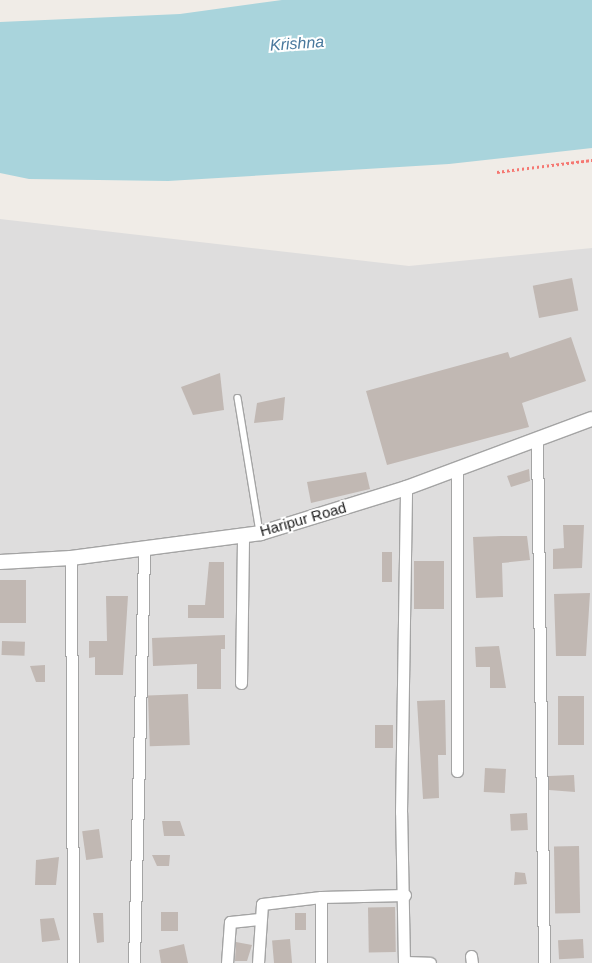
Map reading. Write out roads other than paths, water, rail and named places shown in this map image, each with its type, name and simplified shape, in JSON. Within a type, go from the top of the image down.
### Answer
[{"type":"street","name":"Haripur Road","points":[[0,562],[71,558],[260,533],[406,488],[592,419]]},
{"type":"street","points":[[537,440],[544,963]]},
{"type":"street","points":[[456,771],[457,470]]},
{"type":"street","points":[[406,488],[401,812],[405,895],[404,963],[430,963]]},
{"type":"street","points":[[241,683],[243,535]]},
{"type":"street","points":[[134,963],[144,547]]},
{"type":"street","points":[[71,558],[73,963]]},
{"type":"street","points":[[258,963],[259,919],[262,904],[321,897],[405,895]]},
{"type":"street","points":[[321,897],[321,963]]},
{"type":"street","points":[[227,963],[230,922],[259,919]]},
{"type":"lane","points":[[238,398],[260,533]]},
{"type":"water","name":"Krishna","points":[[282,0],[592,0],[592,148],[449,164],[168,181],[29,179],[0,173],[0,22],[180,14]]}]
